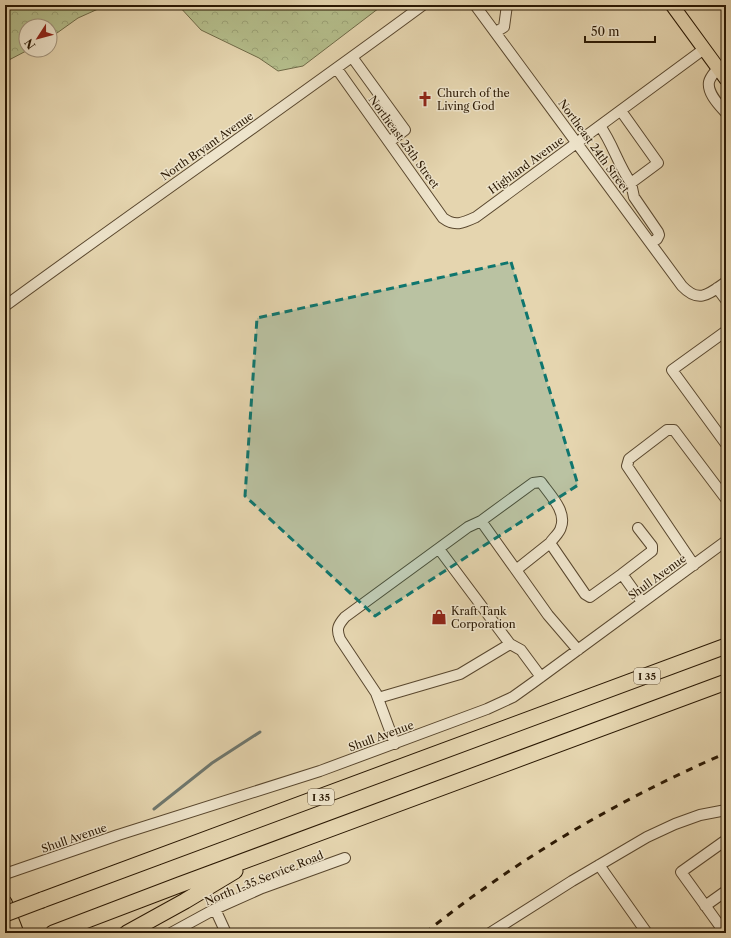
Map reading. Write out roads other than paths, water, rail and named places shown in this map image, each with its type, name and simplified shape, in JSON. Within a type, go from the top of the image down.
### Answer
[{"type":"highway","points":[[694,658],[726,637]]},
{"type":"highway","name":"I 35","points":[[5,914],[726,646]]},
{"type":"highway","points":[[54,933],[726,682]]},
{"type":"highway","points":[[127,933],[185,902],[263,854]]},
{"type":"main road","points":[[672,5],[722,73]]},
{"type":"main road","points":[[5,902],[17,933]]},
{"type":"street","name":"North Bryant Avenue","points":[[5,306],[423,5]]},
{"type":"street","name":"Northeast 24th Street","points":[[475,5],[578,142],[682,286],[690,294],[697,296],[706,294],[722,285]]},
{"type":"street","points":[[496,32],[504,27],[507,5]]},
{"type":"street","name":"Highland Avenue","points":[[456,224],[476,217],[704,48]]},
{"type":"street","points":[[352,57],[405,130],[389,142]]},
{"type":"street","name":"Northeast 25th Street","points":[[336,69],[443,218],[456,224]]},
{"type":"street","points":[[722,73],[711,77],[709,83],[712,95],[726,113]]},
{"type":"street","points":[[621,111],[658,163],[631,183]]},
{"type":"street","points":[[600,126],[608,136],[624,173],[631,183],[634,197],[658,232],[659,235],[657,239],[651,243]]},
{"type":"street","points":[[722,285],[726,300]]},
{"type":"street","points":[[726,331],[672,370],[726,444]]},
{"type":"street","points":[[694,565],[627,466],[629,459],[667,430],[674,430],[726,499]]},
{"type":"street","points":[[395,744],[376,693],[340,639],[337,632],[339,624],[345,617],[468,527],[481,521],[533,482],[541,482],[559,508],[562,515],[561,528],[550,543],[516,570]]},
{"type":"street","points":[[481,521],[548,615],[578,650]]},
{"type":"street","points":[[550,543],[585,594],[590,597],[652,551],[652,546],[638,528]]},
{"type":"street","name":"Shull Avenue","points":[[5,874],[118,835],[280,784],[395,744],[487,709],[512,697],[541,677],[726,541]]},
{"type":"street","points":[[439,549],[510,644],[521,650],[541,677]]},
{"type":"street","points":[[622,574],[642,602]]},
{"type":"street","points":[[378,698],[460,674],[510,644]]},
{"type":"street","points":[[490,933],[553,892],[647,837],[675,824],[700,815],[726,810]]},
{"type":"street","points":[[725,933],[681,872],[726,840]]},
{"type":"street","name":"North I-35 Service Road","points":[[172,933],[215,909],[262,888],[345,858]]},
{"type":"street","points":[[599,865],[647,933]]},
{"type":"street","points":[[705,906],[726,891]]},
{"type":"street","points":[[215,909],[226,933]]},
{"type":"waterway","points":[[154,809],[212,763],[260,732]]},
{"type":"railway","points":[[425,933],[496,880],[570,833],[646,791],[726,753]]},
{"type":"place","name":"Church of the Living God","points":[[425,99]]},
{"type":"place","name":"Kraft Tank Corporation","points":[[439,617]]}]
